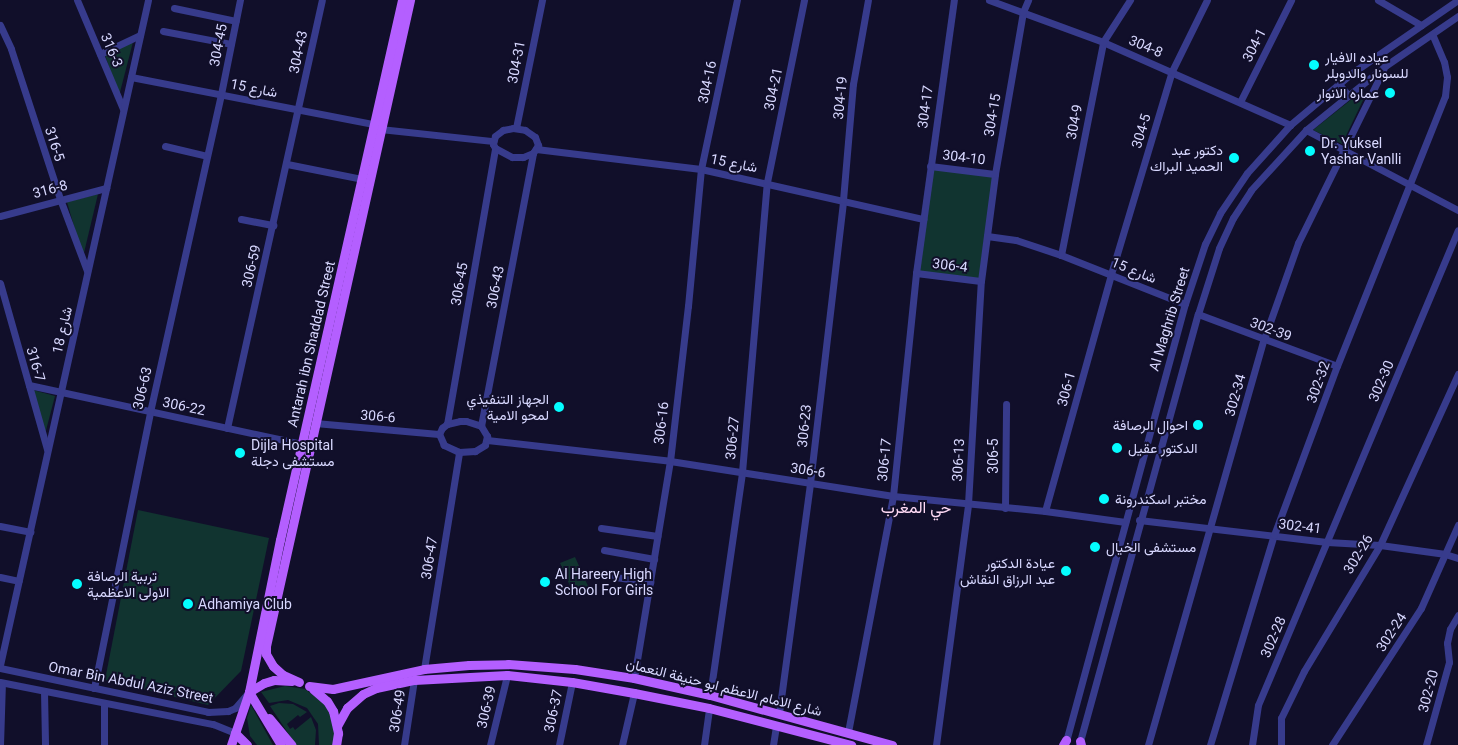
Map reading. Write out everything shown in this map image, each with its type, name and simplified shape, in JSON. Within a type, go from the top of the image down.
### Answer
[{"type":"main road","name":"Antarah ibn Shaddad Street","points":[[299,682],[282,675],[273,666],[266,654],[266,646],[315,423],[402,0]]},
{"type":"main road","name":"Antarah ibn Shaddad Street","points":[[231,745],[249,692],[302,444],[362,179],[410,0]]},
{"type":"main road","name":"شارع الامام الاعظم ابو حنيفة النعمان","points":[[310,686],[333,689],[424,669],[508,664],[575,669],[634,678],[710,695],[892,745]]},
{"type":"main road","name":"شارع الامام الاعظم ابو حنيفة النعمان","points":[[337,726],[347,708],[363,694],[376,688],[414,680],[507,675],[572,682],[709,708],[841,744],[851,745]]},
{"type":"main road","points":[[281,745],[249,692],[264,683],[274,680],[299,682],[310,686],[327,701],[333,711],[337,726],[336,745]]},
{"type":"main road","points":[[262,711],[292,745]]},
{"type":"main road","points":[[235,734],[248,745]]},
{"type":"street","name":"316-3","points":[[77,0],[124,110]]},
{"type":"street","name":"شارع 18","points":[[0,667],[148,0]]},
{"type":"street","name":"304-45","points":[[221,94],[240,0]]},
{"type":"street","name":"304-43","points":[[298,110],[322,0]]},
{"type":"street","name":"304-31","points":[[516,128],[542,0]]},
{"type":"street","name":"304-16","points":[[701,169],[737,0]]},
{"type":"street","name":"304-21","points":[[766,182],[804,0]]},
{"type":"street","name":"304-19","points":[[842,200],[853,84],[868,0]]},
{"type":"street","name":"304-17","points":[[923,219],[954,0]]},
{"type":"street","name":"304-8","points":[[989,0],[1103,42],[1290,125]]},
{"type":"street","name":"304-15","points":[[987,236],[995,174],[1023,12],[1028,0]]},
{"type":"street","name":"304-9","points":[[1061,256],[1103,42],[1130,0]]},
{"type":"street","name":"304-5","points":[[1111,274],[1172,71],[1207,0]]},
{"type":"street","name":"304-1","points":[[1240,102],[1291,0]]},
{"type":"street","points":[[1378,0],[1421,25]]},
{"type":"street","name":"Al Maghrib Street","points":[[1064,743],[1185,304],[1205,244],[1220,213],[1247,173],[1290,125],[1338,83],[1458,0]]},
{"type":"street","points":[[174,8],[236,21]]},
{"type":"street","name":"Al Maghrib Street","points":[[1080,744],[1198,314],[1219,248],[1233,218],[1251,190],[1306,130],[1385,66],[1458,16]]},
{"type":"street","name":"316-5","points":[[0,25],[10,49],[60,199],[88,271]]},
{"type":"street","points":[[164,30],[231,44]]},
{"type":"street","name":"302-32","points":[[1210,745],[1274,535],[1336,366],[1445,96],[1448,78],[1444,62],[1432,34]]},
{"type":"street","points":[[100,54],[140,35]]},
{"type":"street","name":"302-34","points":[[1148,745],[1212,529],[1264,339],[1298,243],[1385,66]]},
{"type":"street","name":"شارع 15","points":[[131,77],[377,126],[494,145],[512,157],[523,157],[534,151],[701,169],[766,182],[923,219]]},
{"type":"street","points":[[1338,83],[1348,95]]},
{"type":"street","name":"306-63","points":[[94,688],[150,412],[221,94]]},
{"type":"street","name":"306-59","points":[[227,428],[298,110]]},
{"type":"street","points":[[494,145],[499,132],[516,128],[532,134],[537,141],[534,151]]},
{"type":"street","points":[[1306,130],[1458,210]]},
{"type":"street","name":"306-45","points":[[447,424],[494,145]]},
{"type":"street","points":[[165,146],[207,156]]},
{"type":"street","name":"306-43","points":[[481,426],[534,151]]},
{"type":"street","points":[[287,164],[362,179]]},
{"type":"street","name":"304-10","points":[[930,166],[995,174]]},
{"type":"street","name":"306-16","points":[[634,678],[670,461],[688,306],[701,169]]},
{"type":"street","name":"306-27","points":[[710,695],[742,472],[766,182]]},
{"type":"street","name":"316-8","points":[[0,216],[106,188]]},
{"type":"street","name":"306-23","points":[[779,713],[810,483],[842,200]]},
{"type":"street","points":[[241,219],[273,225]]},
{"type":"street","name":"306-17","points":[[848,732],[893,496],[923,219]]},
{"type":"street","name":"302-30","points":[[1327,542],[1458,230]]},
{"type":"street","name":"شارع 15","points":[[987,236],[1016,240],[1111,274],[1185,304]]},
{"type":"street","name":"306-13","points":[[936,745],[968,504],[981,281],[987,236]]},
{"type":"street","name":"306-4","points":[[916,273],[981,281]]},
{"type":"street","name":"306-1","points":[[1045,511],[1111,274]]},
{"type":"street","name":"316-7","points":[[0,284],[48,452]]},
{"type":"street","name":"302-39","points":[[1198,314],[1336,366]]},
{"type":"street","name":"302-26","points":[[1281,745],[1281,718],[1304,671],[1380,545],[1458,374]]},
{"type":"street","name":"306-22","points":[[29,385],[60,394],[302,444]]},
{"type":"street","name":"306-5","points":[[1005,508],[1006,404]]},
{"type":"street","points":[[466,421],[481,426],[486,432],[487,440],[481,448],[475,451],[460,452],[444,445],[439,434],[447,424],[466,421]]},
{"type":"street","name":"306-6","points":[[315,423],[439,434]]},
{"type":"street","name":"306-6","points":[[487,440],[670,461],[893,496],[1045,511],[1125,522]]},
{"type":"street","name":"306-47","points":[[424,669],[460,452]]},
{"type":"street","name":"302-41","points":[[1140,520],[1327,542],[1380,545],[1445,554],[1458,558]]},
{"type":"street","name":"302-24","points":[[1332,745],[1421,608],[1458,525]]},
{"type":"street","points":[[0,526],[30,532]]},
{"type":"street","points":[[601,528],[657,536]]},
{"type":"street","name":"302-28","points":[[1252,745],[1258,705],[1327,542]]},
{"type":"street","points":[[604,550],[654,558]]},
{"type":"street","points":[[594,574],[650,582]]},
{"type":"street","points":[[0,577],[19,581]]},
{"type":"street","name":"302-20","points":[[1426,745],[1449,662],[1447,643],[1450,629],[1458,615]]},
{"type":"street","name":"Omar Bin Abdul Aziz Street","points":[[0,667],[208,712],[220,712],[235,708],[249,692]]},
{"type":"street","name":"306-39","points":[[490,745],[507,675]]},
{"type":"street","name":"306-49","points":[[404,745],[414,680]]},
{"type":"street","points":[[0,745],[1,682]]},
{"type":"street","name":"Omar Bin Abdul Aziz Street","points":[[1,682],[104,704],[213,724],[235,734]]},
{"type":"street","name":"306-37","points":[[558,745],[572,682]]},
{"type":"street","points":[[44,691],[45,745]]},
{"type":"street","points":[[622,745],[634,693]]},
{"type":"street","points":[[104,704],[104,745]]},
{"type":"street","points":[[704,745],[709,708]]},
{"type":"street","points":[[773,745],[776,726]]},
{"type":"green space","points":[[133,42],[119,96],[105,55]]},
{"type":"green space","points":[[1362,91],[1366,94],[1342,144],[1313,130]]},
{"type":"green space","points":[[930,166],[995,174],[981,281],[916,273]]},
{"type":"green space","points":[[98,194],[83,257],[67,202]]},
{"type":"green space","points":[[33,390],[55,396],[44,438]]},
{"type":"green space","name":"Adhamiya Club","points":[[138,510],[269,538],[241,671],[208,705],[105,680]]},
{"type":"green space","points":[[575,557],[588,586],[573,593],[560,563]]},
{"type":"green space","points":[[285,686],[305,689],[325,704],[330,713],[335,737],[334,745],[319,745],[318,724],[307,708],[288,700],[269,703],[261,692]]},
{"type":"green space","points":[[279,703],[293,704],[307,712],[300,717],[298,715],[287,724],[290,729],[293,727],[295,730],[311,717],[316,730],[315,745],[296,745],[270,706]]},
{"type":"green space","points":[[251,705],[273,745],[257,745],[250,736],[247,718]]},
{"type":"place","name":"عياده الافيار للسونار والدوبلر","points":[[1314,65]]},
{"type":"place","name":"عماره الانوار","points":[[1390,93]]},
{"type":"place","name":"Dr. Yuksel Yashar Vanlli","points":[[1310,151]]},
{"type":"place","name":"دكتور عبد الحميد البراك","points":[[1234,158]]},
{"type":"place","name":"الجهاز التنفيذي لمحو الامية","points":[[559,407]]},
{"type":"place","name":"احوال الرصافة","points":[[1198,425]]},
{"type":"place","name":"الدكتور عقيل","points":[[1117,448]]},
{"type":"place","name":"Dijla Hospital مستشفى دجلة","points":[[240,453]]},
{"type":"place","name":"مختبر اسكندرونة","points":[[1104,499]]},
{"type":"place","name":"مستشفى الخيال","points":[[1095,547]]},
{"type":"place","name":"عيادة الدكتور عبد الرزاق النقاش","points":[[1066,571]]},
{"type":"place","name":"Al Hareery High School For Girls","points":[[545,582]]},
{"type":"place","name":"تربية الرصافة الاولى الاعظمية","points":[[77,584]]},
{"type":"place","name":"Adhamiya Club","points":[[188,604]]},
{"type":"district","name":"حي المغرب","points":[[916,508]]}]
